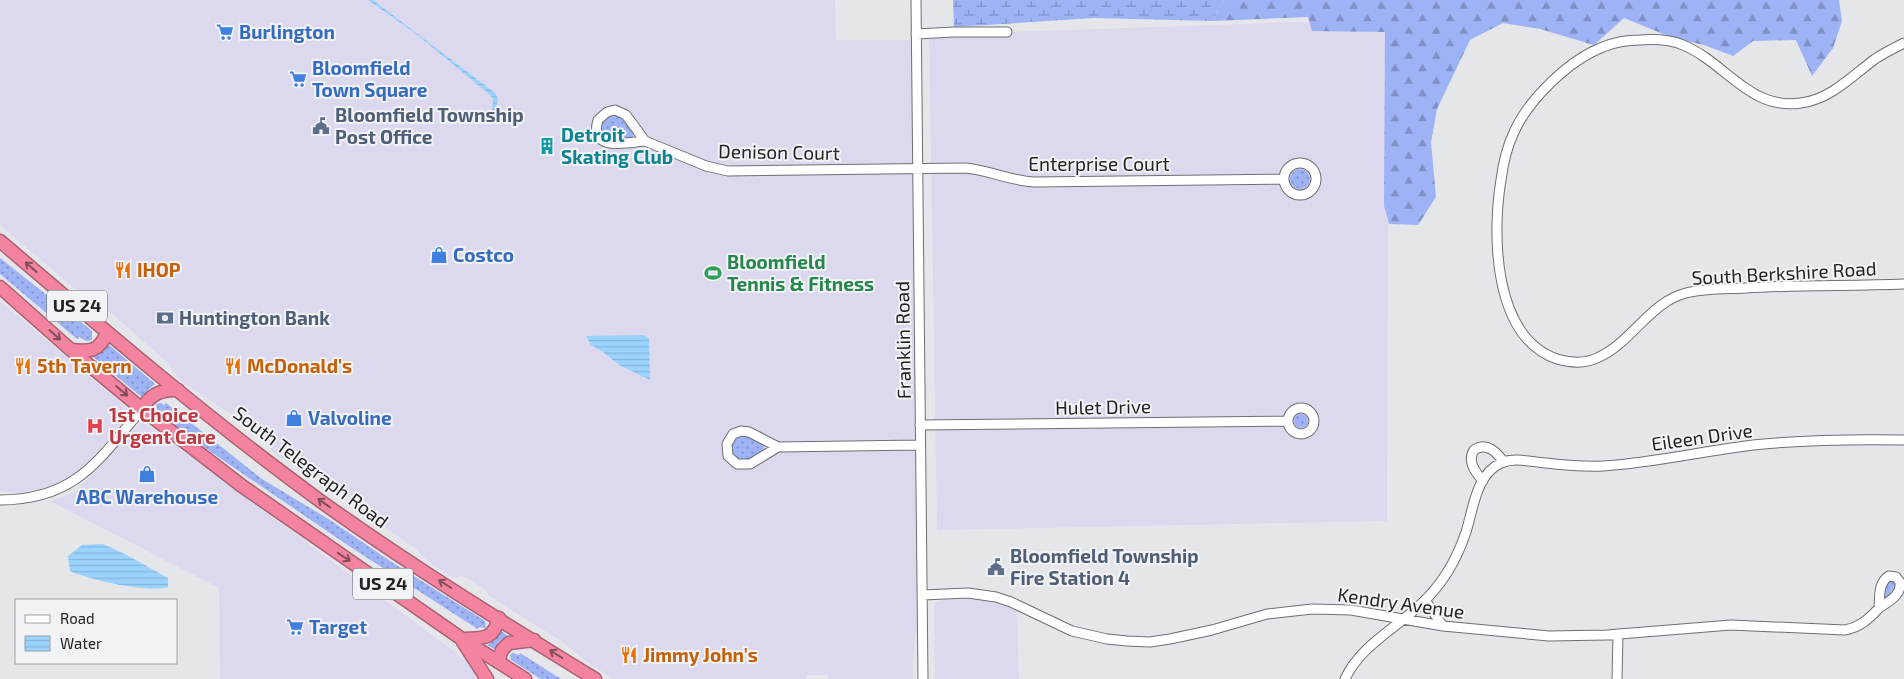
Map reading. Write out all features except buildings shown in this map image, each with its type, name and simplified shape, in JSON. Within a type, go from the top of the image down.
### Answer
[{"type":"highway","name":"South Telegraph Road","points":[[0,241],[107,332],[262,457],[388,548],[595,679]]},
{"type":"highway","name":"US 24","points":[[0,288],[142,409],[242,486],[462,639],[525,679]]},
{"type":"highway","points":[[71,350],[91,351],[104,340],[107,332]]},
{"type":"highway","points":[[142,409],[146,401],[153,396],[161,392],[178,390]]},
{"type":"highway","points":[[487,679],[462,639],[489,636],[495,630],[498,618]]},
{"type":"highway","points":[[498,662],[502,650],[508,643],[534,640]]},
{"type":"street","name":"Franklin Road","points":[[916,0],[923,679]]},
{"type":"street","points":[[916,34],[1007,32]]},
{"type":"street","name":"South Berkshire Road","points":[[1904,44],[1882,55],[1826,95],[1806,103],[1787,104],[1766,100],[1754,95],[1703,56],[1676,42],[1650,39],[1617,42],[1591,52],[1570,66],[1534,102],[1517,126],[1504,162],[1496,228],[1500,270],[1507,299],[1521,330],[1536,348],[1552,357],[1577,362],[1588,362],[1616,347],[1665,302],[1680,295],[1693,292],[1779,286],[1904,284]]},
{"type":"street","name":"Denison Court","points":[[645,141],[623,112],[615,110],[607,112],[598,120],[598,132],[605,142],[613,144],[645,141],[706,166],[721,170],[917,168]]},
{"type":"street","name":"Enterprise Court","points":[[917,168],[971,168],[1013,180],[1035,182],[1284,178]]},
{"type":"street","points":[[0,500],[35,498],[66,486],[103,455],[142,409]]},
{"type":"street","name":"Hulet Drive","points":[[920,425],[1287,421]]},
{"type":"street","points":[[778,447],[750,464],[741,465],[730,459],[726,448],[730,436],[745,430],[778,447],[920,445]]},
{"type":"street","name":"Eileen Drive","points":[[1504,462],[1519,460],[1566,465],[1602,466],[1774,443],[1820,440],[1904,440]]},
{"type":"street","points":[[1345,679],[1351,668],[1363,654],[1425,600],[1444,576],[1457,554],[1482,481],[1494,467],[1504,462],[1495,452],[1481,446],[1474,450],[1471,457],[1472,464],[1482,481]]},
{"type":"street","name":"Kendry Avenue","points":[[922,595],[968,594],[996,597],[1072,631],[1127,641],[1150,642],[1212,630],[1267,614],[1320,608],[1351,610],[1442,626],[1549,636],[1618,634],[1736,625],[1846,630],[1862,624],[1879,608]]},
{"type":"street","points":[[1425,600],[1442,626]]},
{"type":"street","points":[[1617,679],[1618,634]]},
{"type":"shaded area","points":[[0,0],[835,0],[836,40],[913,40],[921,632],[916,633],[913,679],[828,679],[828,675],[806,675],[806,679],[613,679],[584,660],[564,643],[488,595],[486,590],[463,576],[453,578],[427,561],[416,549],[369,516],[340,490],[305,466],[278,457],[261,438],[235,417],[180,380],[169,364],[109,311],[102,312],[0,225]]},
{"type":"shaded area","points":[[1389,19],[1387,521],[937,530],[929,32],[1007,32]]},
{"type":"shaded area","points":[[0,301],[132,412],[90,461],[70,478],[46,488],[18,493],[0,491]]},
{"type":"shaded area","points":[[142,421],[466,660],[483,679],[220,679],[219,588],[50,501],[74,493]]},
{"type":"shaded area","points":[[968,597],[1000,602],[1017,610],[1019,679],[935,679],[934,607],[936,602],[944,599]]},
{"type":"green space","points":[[953,0],[1224,0],[1212,21],[1094,18],[954,27]]},
{"type":"green space","points":[[1224,0],[1839,0],[1842,21],[1833,48],[1812,76],[1796,40],[1753,41],[1733,56],[1704,45],[1673,38],[1624,18],[1594,45],[1540,29],[1503,23],[1470,40],[1437,109],[1431,142],[1436,197],[1418,225],[1389,224],[1384,205],[1385,32],[1312,31],[1308,17],[1212,21]]},
{"type":"green space","points":[[616,114],[628,124],[632,130],[633,137],[619,140],[610,139],[602,133],[601,129],[604,120]]},
{"type":"green space","points":[[1300,169],[1307,172],[1310,179],[1307,186],[1300,189],[1293,186],[1290,179],[1293,172]]},
{"type":"green space","points":[[0,258],[92,331],[92,340],[86,341],[79,337],[77,339],[0,274]]},
{"type":"green space","points":[[108,344],[155,384],[143,398],[93,357]]},
{"type":"green space","points":[[161,403],[164,405],[166,403],[262,479],[330,520],[390,561],[485,621],[486,628],[479,627],[477,629],[352,548],[227,463],[158,412],[156,404]]},
{"type":"green space","points":[[1301,414],[1306,416],[1308,421],[1306,426],[1301,428],[1296,426],[1294,421],[1296,416]]},
{"type":"green space","points":[[740,435],[750,436],[763,445],[764,449],[749,459],[737,459],[732,452],[732,447]]},
{"type":"green space","points":[[1889,581],[1893,581],[1896,585],[1888,596],[1884,598],[1884,588]]},
{"type":"green space","points":[[501,631],[508,636],[501,640],[494,649],[487,645],[495,640]]},
{"type":"green space","points":[[513,653],[519,655],[520,653],[561,679],[541,679],[511,660],[510,655]]},
{"type":"water","points":[[368,0],[373,0],[495,93],[498,99],[495,113],[492,112],[493,99],[489,94],[415,33]]},
{"type":"water","points":[[643,335],[649,338],[650,380],[619,365],[591,345],[586,336]]},
{"type":"water","points":[[103,544],[168,578],[168,587],[147,588],[119,585],[70,571],[68,556],[82,545]]},
{"type":"place","name":"Burlington","points":[[225,32]]},
{"type":"place","name":"Bloomfield Town Square","points":[[298,79]]},
{"type":"place","name":"Bloomfield Township Post Office","points":[[321,126]]},
{"type":"place","name":"Detroit Skating Club","points":[[547,146]]},
{"type":"place","name":"Costco","points":[[439,255]]},
{"type":"place","name":"IHOP","points":[[123,270]]},
{"type":"place","name":"Bloomfield Tennis & Fitness","points":[[713,273]]},
{"type":"place","name":"Huntington Bank","points":[[165,318]]},
{"type":"place","name":"5th Tavern","points":[[23,366]]},
{"type":"place","name":"McDonald's","points":[[233,366]]},
{"type":"place","name":"Valvoline","points":[[294,418]]},
{"type":"place","name":"1st Choice Urgent Care","points":[[95,426]]},
{"type":"place","name":"ABC Warehouse","points":[[147,474]]},
{"type":"place","name":"Bloomfield Township Fire Station 4","points":[[996,567]]},
{"type":"place","name":"Target","points":[[295,627]]},
{"type":"place","name":"Jimmy John's","points":[[629,655]]}]
